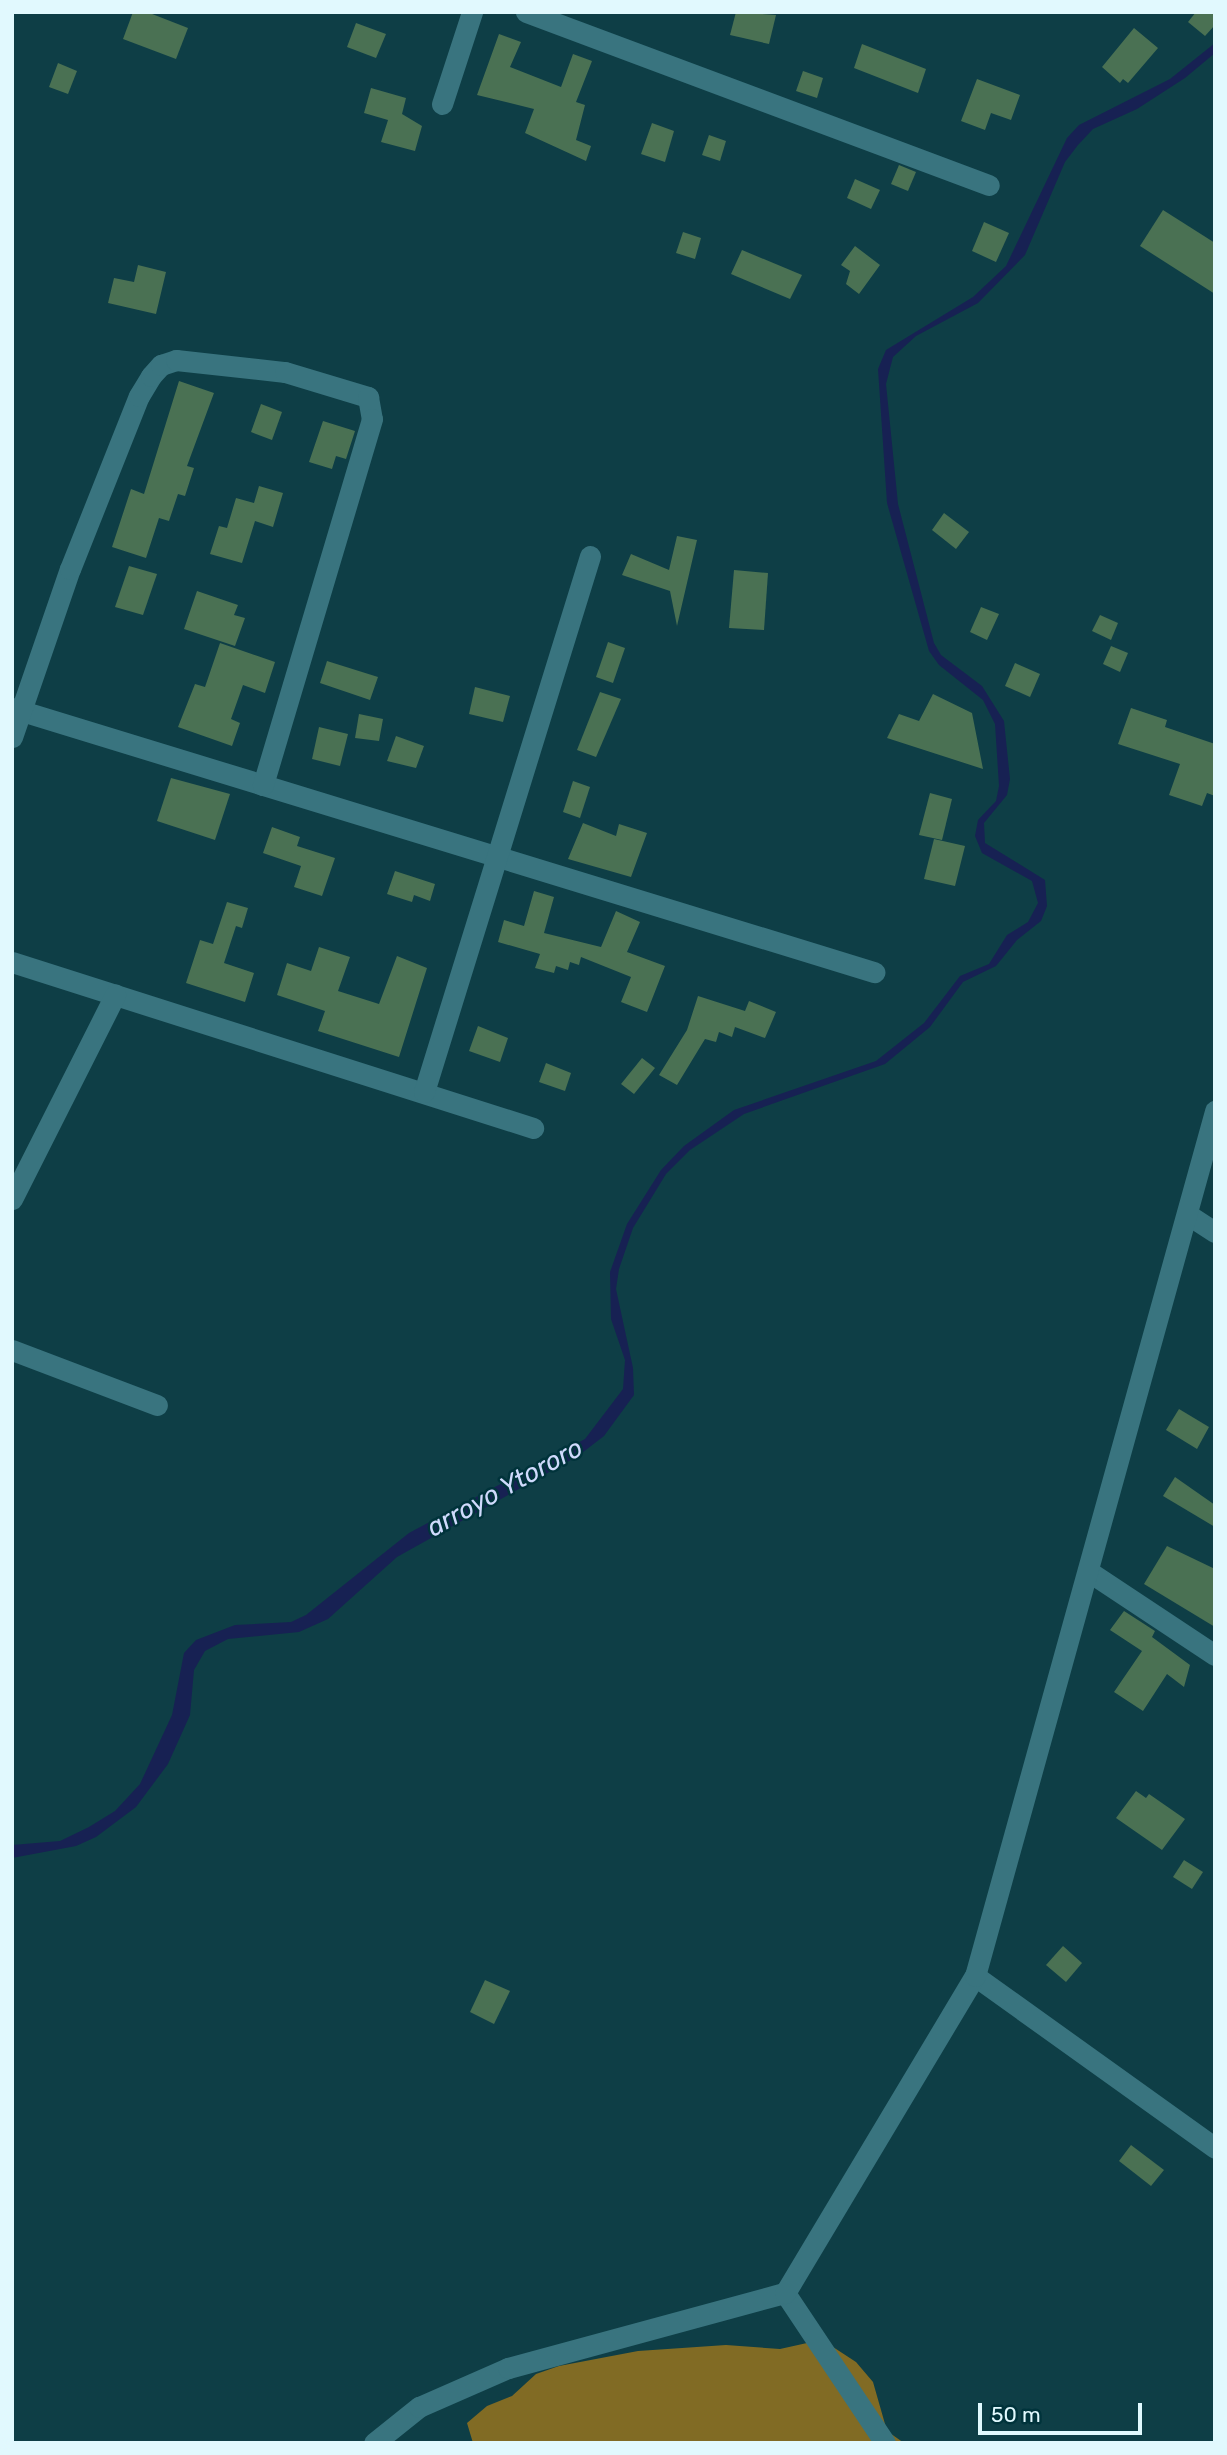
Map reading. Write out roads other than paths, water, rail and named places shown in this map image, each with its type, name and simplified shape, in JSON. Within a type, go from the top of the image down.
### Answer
[{"type":"street","points":[[442,104],[472,12]]},
{"type":"street","points":[[526,12],[989,185]]},
{"type":"street","points":[[12,737],[17,709],[121,439],[139,396],[161,365],[176,360],[285,372],[368,397],[372,419],[263,785]]},
{"type":"street","points":[[424,1093],[590,556]]},
{"type":"street","points":[[17,709],[874,972]]},
{"type":"street","points":[[12,962],[533,1128]]},
{"type":"street","points":[[12,1199],[115,995]]},
{"type":"street","points":[[374,2443],[419,2407],[508,2368],[785,2293],[975,1976],[1215,1111]]},
{"type":"street","points":[[1187,1214],[1215,1232]]},
{"type":"street","points":[[12,1350],[157,1405]]},
{"type":"street","points":[[1088,1571],[1215,1655]]},
{"type":"street","points":[[975,1976],[1215,2148]]},
{"type":"street","points":[[785,2293],[884,2443]]},
{"type":"water","name":"arroyo Ytororo","points":[[1215,43],[1215,53],[1185,78],[1137,109],[1093,129],[1065,162],[1025,255],[978,303],[916,336],[893,357],[886,384],[898,504],[934,643],[941,655],[982,686],[1004,721],[1010,779],[1007,795],[984,823],[985,843],[1045,880],[1047,906],[1041,921],[1017,940],[996,966],[963,982],[930,1027],[885,1064],[744,1114],[690,1150],[666,1174],[633,1228],[619,1269],[616,1289],[633,1368],[634,1395],[604,1436],[578,1456],[397,1557],[328,1619],[299,1632],[228,1639],[205,1651],[194,1670],[190,1715],[168,1764],[136,1807],[96,1837],[76,1846],[12,1858],[12,1845],[60,1841],[89,1827],[115,1811],[140,1784],[172,1715],[184,1653],[196,1640],[235,1625],[291,1622],[306,1615],[409,1533],[585,1439],[623,1389],[625,1360],[611,1319],[610,1272],[627,1224],[661,1170],[684,1146],[734,1110],[876,1061],[924,1023],[960,976],[989,964],[1007,935],[1028,922],[1038,903],[1032,881],[982,853],[975,836],[978,820],[996,801],[999,786],[995,724],[983,700],[939,665],[929,651],[887,503],[878,369],[886,350],[973,297],[1006,266],[1067,138],[1079,125],[1170,79]]}]
